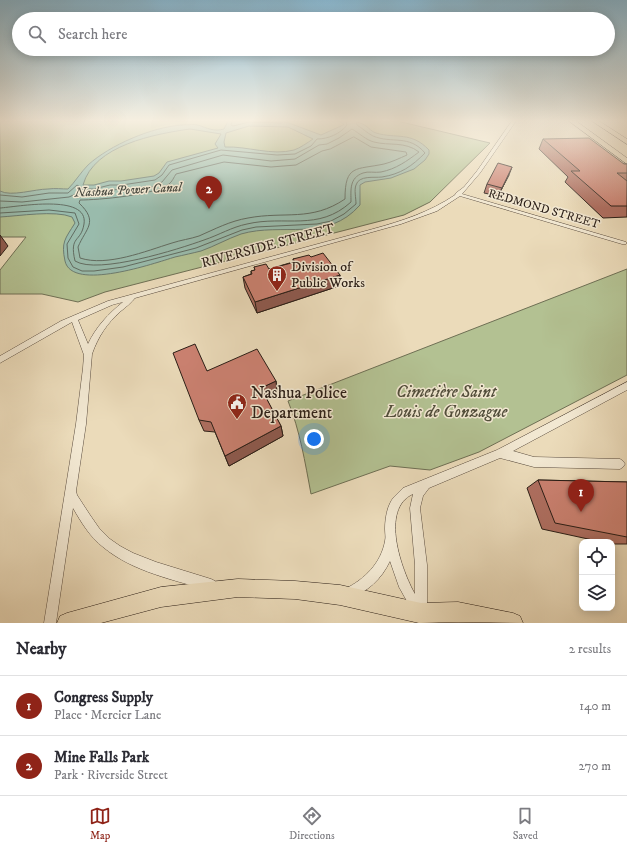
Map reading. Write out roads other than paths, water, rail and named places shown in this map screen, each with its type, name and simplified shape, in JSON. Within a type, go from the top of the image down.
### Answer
[{"type":"highway","points":[[611,150],[627,162]]},
{"type":"main road","points":[[67,623],[161,597],[223,589],[267,588],[340,595],[421,613],[458,612],[513,623]]},
{"type":"main road","points":[[421,613],[439,623]]},
{"type":"street","name":"RIVERSIDE STREET","points":[[0,360],[74,318],[104,305],[408,220],[439,207],[458,194],[476,176],[494,150]]},
{"type":"street","name":"REDMOND STREET","points":[[458,194],[624,243]]},
{"type":"street","points":[[50,623],[81,424],[88,354],[92,339],[101,326],[116,311],[136,295]]},
{"type":"street","points":[[74,318],[88,354]]},
{"type":"street","points":[[421,613],[413,603],[404,585],[395,560],[391,539],[392,513],[395,502],[406,492],[500,453],[627,386]]},
{"type":"street","points":[[500,453],[534,462],[620,464]]},
{"type":"street","points":[[421,613],[420,565],[415,508],[419,493],[428,484]]},
{"type":"street","points":[[70,491],[87,522],[108,544],[122,553],[155,568],[223,589]]},
{"type":"street","points":[[340,595],[355,591],[371,580],[383,562],[391,539]]},
{"type":"water","name":"Nashua Power Canal","points":[[114,150],[99,160],[89,171],[83,185],[94,185],[109,181],[121,181],[154,176],[159,173],[167,162],[210,150],[260,150],[286,152],[294,150],[429,150],[429,154],[425,160],[414,169],[391,178],[365,182],[360,185],[360,205],[347,217],[333,224],[319,228],[257,231],[241,234],[201,251],[115,273],[98,275],[82,274],[71,270],[65,261],[63,249],[66,237],[75,223],[72,217],[47,214],[0,217],[0,191],[5,193],[17,193],[43,189],[68,189],[88,165],[108,151]]},
{"type":"place","name":"Mine Falls Park","points":[[209,209]]},
{"type":"place","name":"Division of Public Works","points":[[277,292]]},
{"type":"place","name":"Nashua Police Department","points":[[237,420]]},
{"type":"place","name":"Congress Supply","points":[[581,512]]},
{"type":"park label","name":"Cimetière Saint Louis de Gonzague","points":[[446,402]]}]
